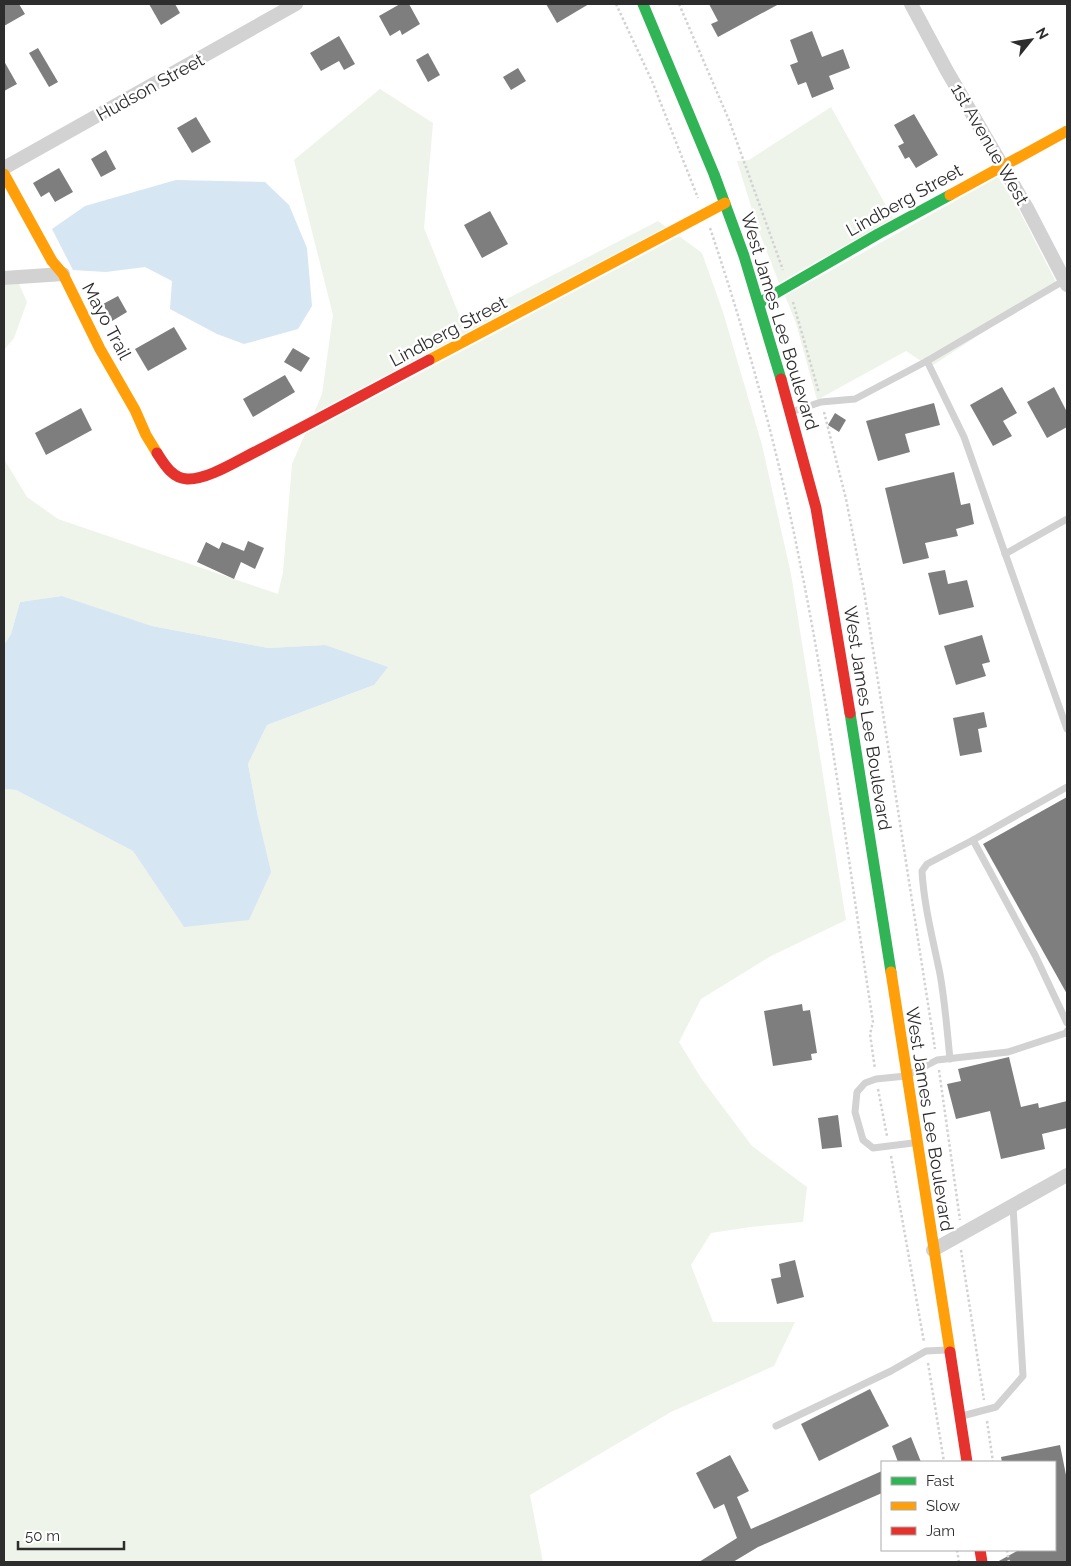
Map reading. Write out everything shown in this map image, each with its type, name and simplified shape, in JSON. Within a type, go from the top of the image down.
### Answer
[{"type":"main road","name":"West James Lee Boulevard","points":[[642,4],[680,90],[725,203],[759,303],[791,411],[817,517],[966,1461]]},
{"type":"main road","name":"Lindberg Street","points":[[759,303],[878,234],[1067,131]]},
{"type":"main road","name":"Mayo Trail","points":[[4,174],[47,253],[63,274],[100,349],[135,410],[146,435],[165,466],[172,473],[184,479]]},
{"type":"main road","name":"Lindberg Street","points":[[184,479],[196,479],[219,470],[290,434],[725,203]]},
{"type":"street","name":"Hudson Street","points":[[4,168],[296,4]]},
{"type":"street","name":"1st Avenue West","points":[[911,4],[1027,208],[1066,283]]},
{"type":"street","points":[[4,278],[63,274]]},
{"type":"street","points":[[933,1250],[1067,1175]]},
{"type":"lane","points":[[791,411],[822,402],[855,399],[1066,283]]},
{"type":"lane","points":[[927,361],[964,437],[1067,729]]},
{"type":"lane","points":[[1005,554],[1067,518]]},
{"type":"lane","points":[[950,1059],[946,1014],[926,907],[922,871],[928,864],[1067,788]]},
{"type":"lane","points":[[973,840],[1035,954],[1067,1023]]},
{"type":"lane","points":[[916,1142],[873,1148],[863,1140],[855,1112],[858,1092],[865,1083],[876,1079],[906,1076],[937,1060],[1008,1052],[1066,1033],[1067,1031]]},
{"type":"lane","points":[[959,1416],[996,1406],[1023,1376],[1013,1206]]},
{"type":"lane","points":[[776,1426],[891,1371],[926,1351],[949,1350]]},
{"type":"path","points":[[616,4],[652,81],[705,214],[727,280],[781,474],[818,659],[873,1022],[870,1034],[876,1079],[926,1351],[944,1461]]},
{"type":"path","points":[[679,4],[729,120],[788,286],[822,402],[846,499],[864,591],[961,1216],[958,1236],[993,1461]]},
{"type":"shaded area","points":[[380,89],[433,123],[424,228],[462,322],[658,221],[666,227],[314,413],[322,394],[333,315],[294,160]]},
{"type":"shaded area","points":[[831,107],[893,218],[779,283],[758,229],[737,161],[749,160]]},
{"type":"shaded area","points":[[998,177],[1020,212],[1057,284],[930,367],[906,351],[817,400],[796,323],[785,296]]},
{"type":"shaded area","points":[[679,236],[702,253],[723,312],[762,445],[791,574],[846,920],[771,956],[701,999],[679,1042],[701,1078],[752,1146],[807,1187],[803,1222],[711,1233],[691,1265],[713,1322],[795,1322],[774,1366],[671,1412],[530,1495],[543,1562],[4,1562],[4,789],[16,790],[133,851],[184,927],[258,817],[248,764],[267,725],[374,685],[325,645],[268,648],[152,626],[62,596],[20,602],[11,634],[4,645],[4,459],[27,497],[58,519],[278,594],[283,572],[292,464],[305,434]]},
{"type":"shaded area","points":[[19,284],[27,302],[14,338],[4,350],[4,285]]},
{"type":"water","points":[[176,180],[265,182],[289,205],[307,248],[312,306],[298,329],[244,344],[217,334],[170,309],[172,281],[145,267],[106,272],[73,270],[52,229],[85,206]]},
{"type":"water","points":[[62,596],[152,626],[268,648],[325,645],[388,667],[374,685],[267,725],[248,764],[271,872],[249,920],[184,927],[133,851],[16,790],[4,789],[4,645],[11,634],[20,602]]},
{"type":"building","points":[[4,4],[19,4],[25,14],[4,26]]},
{"type":"building","points":[[149,4],[175,4],[180,13],[161,25]]},
{"type":"building","points":[[400,4],[409,4],[420,24],[402,35],[400,30],[390,36],[379,16]]},
{"type":"building","points":[[546,4],[589,4],[557,23]]},
{"type":"building","points":[[709,4],[779,4],[718,37],[711,24],[718,21]]},
{"type":"building","points":[[812,31],[822,57],[843,49],[850,68],[829,76],[834,89],[812,98],[806,82],[798,85],[790,65],[798,62],[790,40]]},
{"type":"building","points":[[339,36],[355,64],[344,70],[339,61],[321,71],[310,53]]},
{"type":"building","points":[[38,48],[58,82],[49,87],[29,53]]},
{"type":"building","points":[[428,53],[440,75],[428,82],[416,60]]},
{"type":"building","points":[[4,61],[17,84],[4,91]]},
{"type":"building","points":[[518,68],[526,81],[511,90],[503,77]]},
{"type":"building","points":[[914,114],[938,155],[916,168],[909,157],[905,159],[898,146],[904,143],[894,125]]},
{"type":"building","points":[[196,117],[211,142],[192,153],[177,128]]},
{"type":"building","points":[[106,150],[116,169],[101,177],[91,159]]},
{"type":"building","points":[[59,168],[73,192],[55,202],[49,192],[41,197],[33,183]]},
{"type":"building","points":[[490,211],[508,244],[482,258],[464,225]]},
{"type":"building","points":[[118,296],[127,312],[112,321],[103,304]]},
{"type":"building","points":[[174,327],[187,349],[148,371],[135,349]]},
{"type":"building","points":[[293,348],[310,358],[301,372],[284,362]]},
{"type":"building","points":[[285,375],[295,392],[253,417],[243,399]]},
{"type":"building","points":[[1002,387],[1017,413],[1003,421],[1012,436],[993,446],[970,405]]},
{"type":"building","points":[[1054,387],[1067,412],[1067,427],[1047,438],[1027,402]]},
{"type":"building","points":[[934,403],[940,425],[905,434],[910,452],[878,461],[866,421]]},
{"type":"building","points":[[81,408],[92,430],[46,455],[35,433]]},
{"type":"building","points":[[835,413],[846,420],[839,432],[828,425]]},
{"type":"building","points":[[954,472],[961,505],[970,503],[974,524],[956,529],[958,536],[925,543],[929,558],[903,564],[885,488]]},
{"type":"building","points":[[248,541],[264,548],[255,569],[241,562],[234,579],[197,562],[206,542],[219,549],[222,542],[244,551]]},
{"type":"building","points":[[945,570],[948,584],[967,580],[974,607],[939,615],[928,573]]},
{"type":"building","points":[[982,635],[990,662],[982,664],[986,676],[956,685],[944,646]]},
{"type":"building","points":[[984,712],[987,727],[978,729],[982,752],[960,756],[953,718]]},
{"type":"building","points":[[1067,797],[1067,994],[983,844]]},
{"type":"building","points":[[802,1004],[803,1011],[810,1010],[817,1053],[811,1054],[812,1060],[773,1066],[764,1011]]},
{"type":"building","points":[[1009,1057],[1021,1107],[1038,1103],[1039,1108],[1067,1101],[1067,1128],[1042,1134],[1045,1149],[1001,1159],[990,1111],[956,1119],[947,1084],[961,1081],[958,1069]]},
{"type":"building","points":[[838,1115],[842,1147],[822,1149],[818,1118]]},
{"type":"building","points":[[795,1260],[804,1297],[777,1304],[771,1279],[781,1277],[779,1264]]},
{"type":"building","points":[[870,1389],[889,1426],[819,1461],[801,1424]]},
{"type":"building","points":[[911,1437],[921,1461],[898,1461],[892,1446]]},
{"type":"building","points":[[1060,1445],[1067,1480],[1067,1562],[997,1562],[1017,1551],[1056,1551],[1056,1461],[1002,1461],[1001,1457]]},
{"type":"building","points":[[730,1455],[749,1491],[737,1497],[751,1529],[881,1471],[881,1493],[758,1547],[733,1562],[699,1562],[737,1538],[724,1504],[714,1509],[696,1473]]},
{"type":"traffic: fast","points":[[643,4],[714,174],[744,256],[781,379]]},
{"type":"traffic: fast","points":[[759,303],[950,195]]},
{"type":"traffic: fast","points":[[850,713],[891,972]]},
{"type":"traffic: slow","points":[[950,195],[1067,131]]},
{"type":"traffic: slow","points":[[4,174],[52,261],[63,274],[100,349],[157,453]]},
{"type":"traffic: slow","points":[[429,360],[725,203]]},
{"type":"traffic: slow","points":[[891,972],[950,1352]]},
{"type":"traffic: jam","points":[[157,453],[169,470],[182,478],[195,478],[213,473],[429,360]]},
{"type":"traffic: jam","points":[[781,379],[816,508],[850,713]]},
{"type":"traffic: jam","points":[[950,1352],[967,1461]]},
{"type":"traffic: jam","points":[[980,1551],[982,1562]]}]
